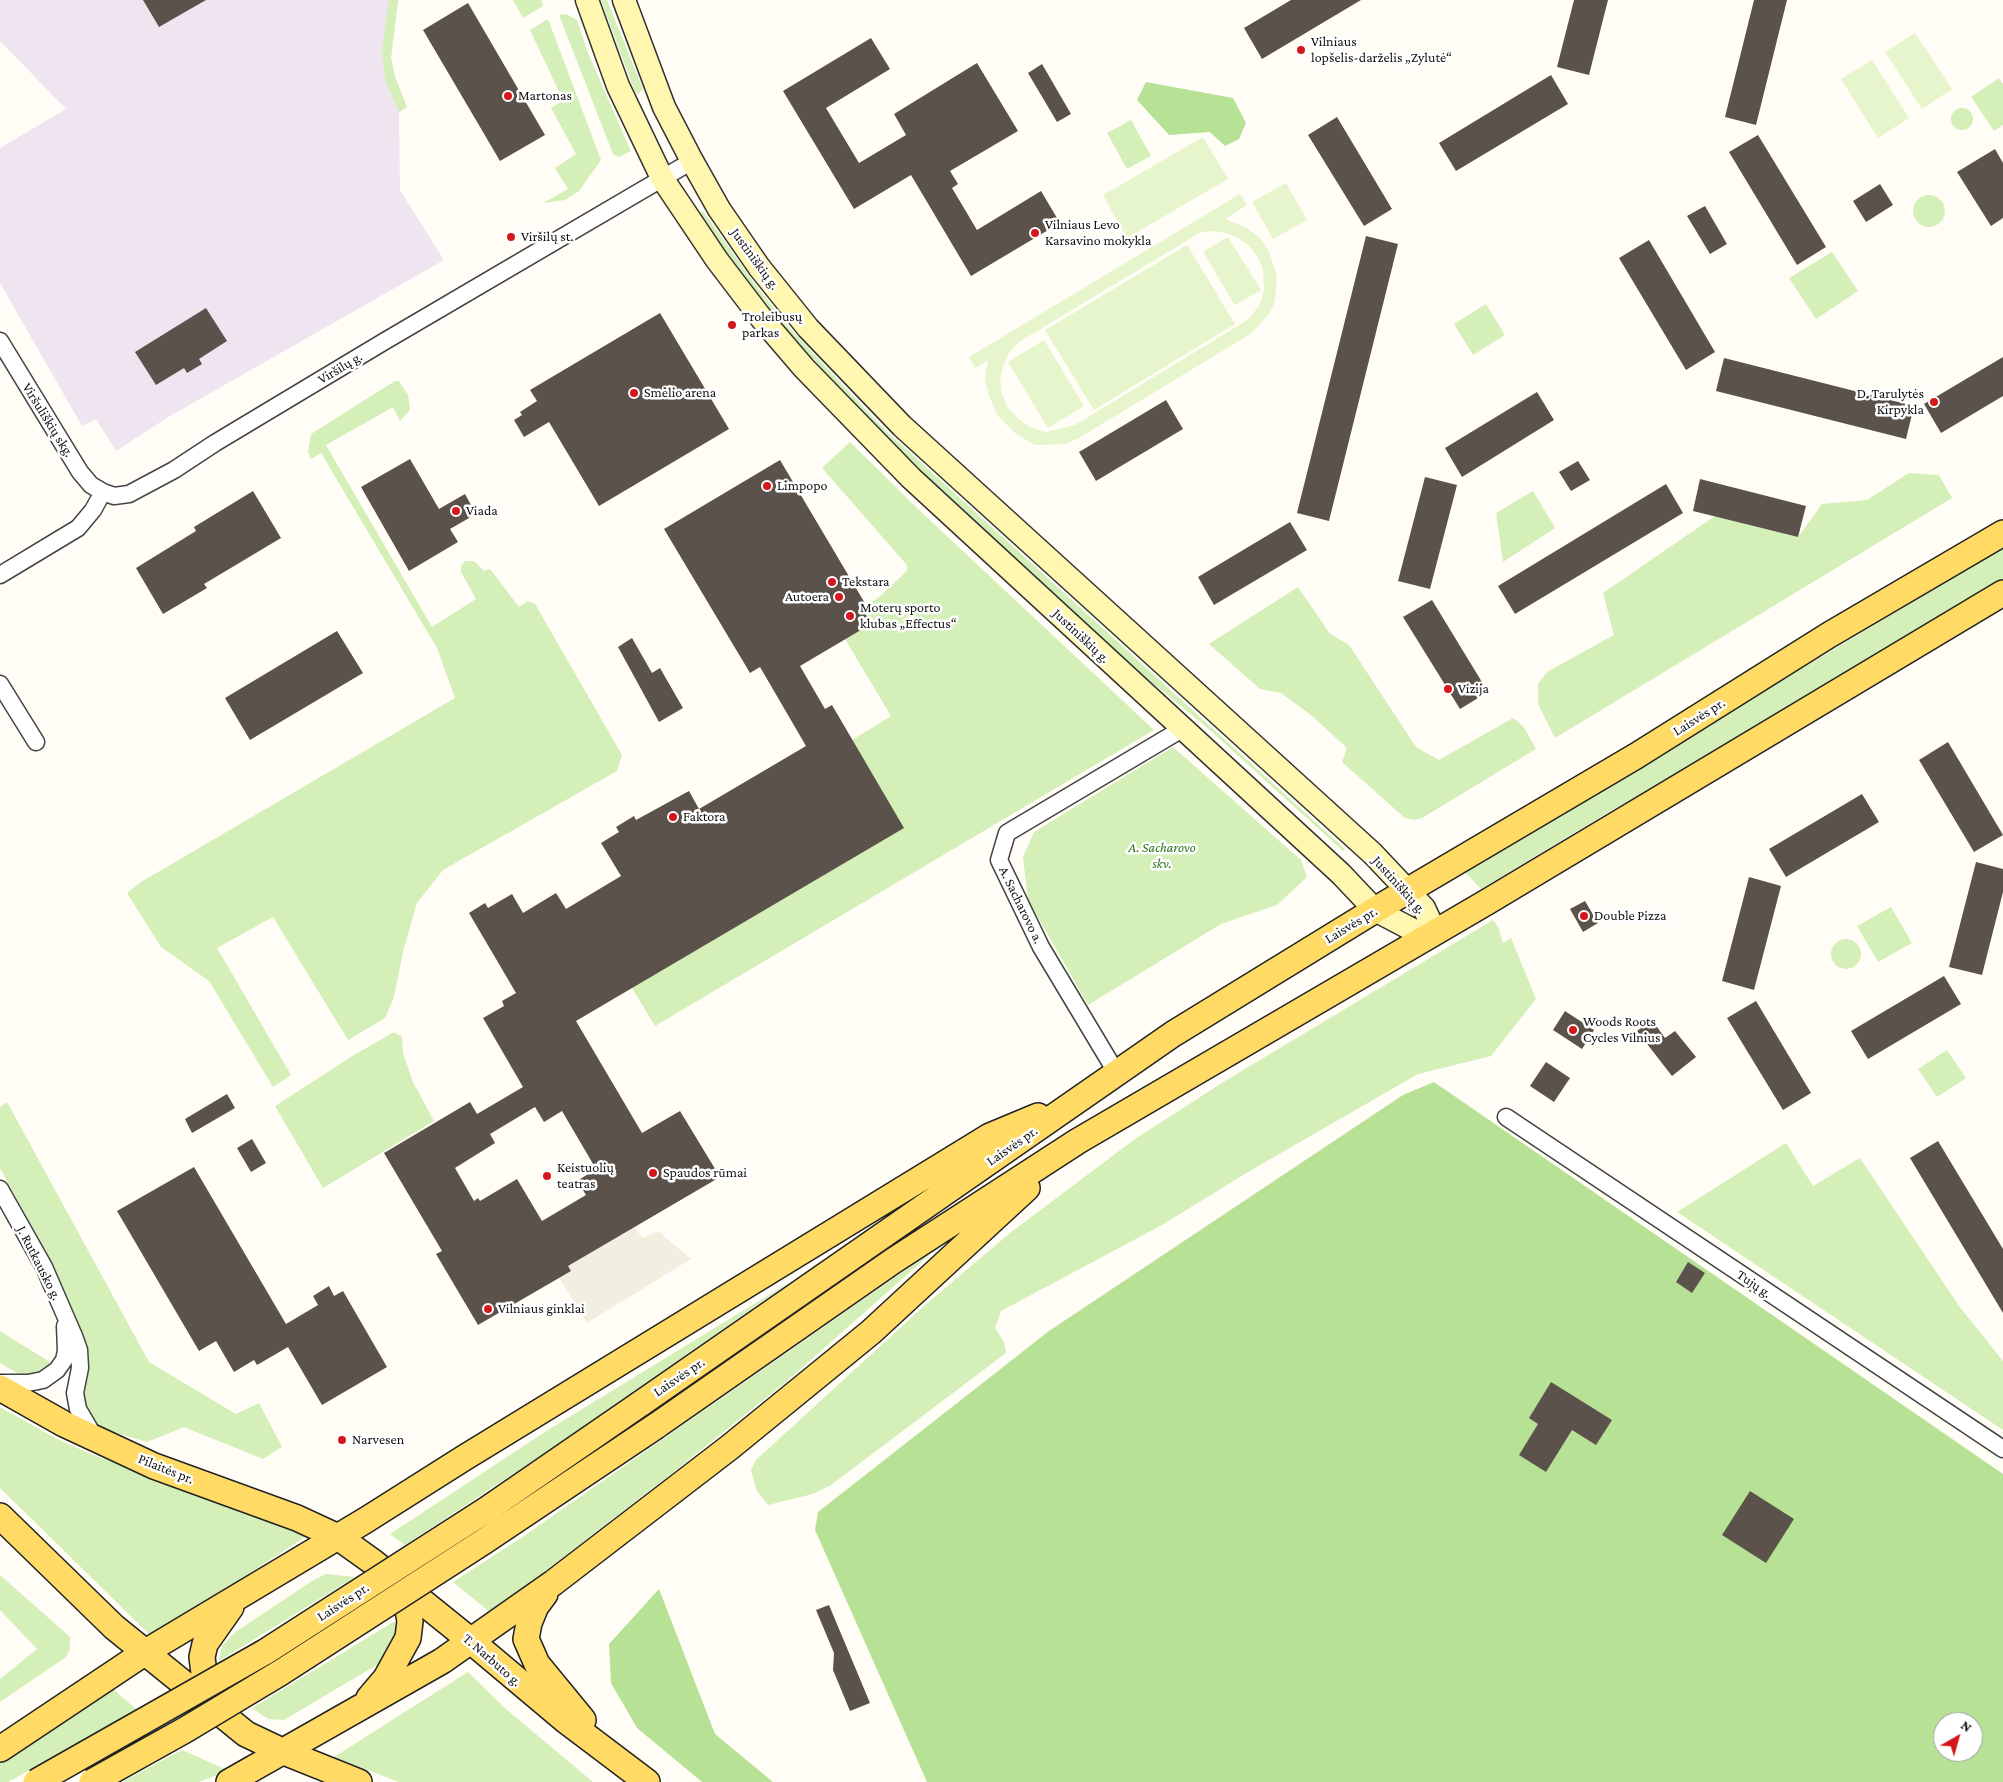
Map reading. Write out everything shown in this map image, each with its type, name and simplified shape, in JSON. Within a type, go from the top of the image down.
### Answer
[{"type":"main road","name":"Justiniškių g.","points":[[587,0],[618,86],[662,178],[722,268],[804,368],[911,478],[1341,874],[1375,910],[1413,930],[1432,934],[1430,921],[1424,908],[1372,854],[902,426],[808,328],[759,268],[719,209],[692,161],[664,108],[624,0]]},
{"type":"main road","name":"Laisvės pr.","points":[[36,1782],[265,1652],[486,1510],[1173,1034],[1375,910],[1636,756],[1829,635],[2003,533]]},
{"type":"main road","name":"Laisvės pr.","points":[[92,1782],[185,1730],[280,1673],[483,1542],[656,1426],[894,1261],[1078,1141],[1432,934],[2003,593]]},
{"type":"main road","points":[[0,1750],[144,1653],[338,1537],[990,1136],[1082,1098]]},
{"type":"main road","name":"Laisvės pr.","points":[[229,1782],[359,1710],[442,1661],[553,1583],[730,1447],[871,1332],[1078,1141]]},
{"type":"main road","name":"Pilaitės pr.","points":[[0,1388],[95,1439],[154,1466],[298,1518],[338,1537]]},
{"type":"main road","points":[[0,1516],[114,1627],[246,1734],[284,1752],[359,1782]]},
{"type":"main road","name":"T. Narbuto g.","points":[[338,1537],[378,1566],[471,1641],[530,1692],[648,1782]]},
{"type":"main road","points":[[359,1710],[386,1678],[408,1638],[410,1621],[407,1606],[378,1566]]},
{"type":"main road","points":[[553,1583],[536,1606],[529,1623],[526,1639],[529,1648],[537,1664],[548,1678],[618,1759]]},
{"type":"main road","points":[[208,1705],[202,1656],[205,1644],[215,1627],[240,1596]]},
{"type":"street","name":"Viršilų g.","points":[[103,492],[114,496],[129,494],[143,488],[385,341],[692,161]]},
{"type":"street","name":"Viršuliškių skg.","points":[[0,341],[80,472],[91,485],[103,492]]},
{"type":"street","points":[[0,575],[78,528],[93,510],[103,492]]},
{"type":"street","points":[[0,684],[36,742]]},
{"type":"street","name":"A. Sacharovo a.","points":[[1116,1072],[1041,947],[999,860],[1006,833],[1182,729]]},
{"type":"street","name":"Tujų g.","points":[[1506,1117],[2003,1449]]},
{"type":"street","name":"J. Rutkausko g.","points":[[0,1189],[44,1267],[79,1350],[80,1368],[75,1393],[78,1409],[95,1439]]},
{"type":"street","name":"J. Rutkausko g.","points":[[0,1383],[28,1383],[42,1380],[57,1370],[64,1360],[66,1351],[63,1311]]},
{"type":"shaded area","points":[[0,0],[398,0],[391,58],[395,77],[407,107],[399,112],[400,190],[444,260],[170,416],[116,451],[96,419],[82,426],[0,283],[0,148],[66,109],[0,41]]},
{"type":"shaded area","points":[[635,1227],[642,1238],[658,1231],[691,1259],[587,1323],[559,1278],[568,1266]]},
{"type":"green space","points":[[389,0],[398,0],[391,58],[395,77],[407,107],[399,112],[385,80],[382,51]]},
{"type":"green space","points":[[513,0],[542,0],[543,6],[523,18]]},
{"type":"green space","points":[[601,0],[607,0],[643,89],[638,94],[635,92]]},
{"type":"green space","points":[[566,14],[577,20],[588,53],[631,151],[619,157],[613,154],[559,15]]},
{"type":"green space","points":[[548,19],[601,160],[579,191],[565,200],[543,203],[568,189],[555,168],[576,154],[551,108],[563,100],[530,30]]},
{"type":"green space","points":[[1915,33],[1952,89],[1922,109],[1885,52]]},
{"type":"green space","points":[[1872,60],[1909,118],[1878,138],[1841,79]]},
{"type":"green space","points":[[1999,78],[2003,84],[2003,125],[1994,131],[1971,97]]},
{"type":"green space","points":[[1146,82],[1233,98],[1246,123],[1239,139],[1225,146],[1210,132],[1169,135],[1137,100]]},
{"type":"green space","points":[[1962,108],[1970,111],[1973,119],[1970,127],[1962,130],[1954,127],[1951,119],[1954,111]]},
{"type":"green space","points":[[1131,120],[1151,156],[1127,169],[1107,133]]},
{"type":"green space","points":[[1203,137],[1228,179],[1127,238],[1103,195]]},
{"type":"green space","points":[[1286,183],[1307,220],[1273,239],[1252,202]]},
{"type":"green space","points":[[1240,194],[1247,205],[1225,219],[1247,228],[1260,238],[1268,249],[1277,276],[1275,300],[1270,313],[1252,333],[1079,438],[1065,444],[1035,445],[1016,434],[998,416],[989,396],[985,379],[988,360],[975,368],[969,357]],"holes":[[[1201,232],[1226,233],[1248,245],[1257,256],[1263,269],[1264,291],[1260,304],[1249,319],[1075,425],[1046,432],[1032,428],[1018,419],[1008,408],[1002,394],[1000,380],[1003,366],[1009,353],[1019,342]]]},
{"type":"green space","points":[[1929,195],[1940,200],[1945,211],[1940,222],[1929,227],[1918,222],[1913,211],[1918,200]]},
{"type":"green space","points":[[703,211],[784,322],[883,428],[1345,849],[1343,851],[1211,731],[1120,656],[902,455],[778,321],[737,271],[699,213]]},
{"type":"green space","points":[[1228,237],[1261,290],[1235,305],[1203,252]]},
{"type":"green space","points":[[1187,245],[1235,324],[1094,410],[1045,330]]},
{"type":"green space","points":[[1832,252],[1858,291],[1816,319],[1789,278]]},
{"type":"green space","points":[[1486,304],[1505,335],[1473,355],[1454,324]]},
{"type":"green space","points":[[1044,340],[1084,406],[1048,428],[1008,362]]},
{"type":"green space","points":[[395,381],[399,381],[408,395],[410,410],[400,421],[393,407],[326,445],[432,627],[476,599],[461,572],[461,566],[465,561],[474,561],[484,571],[490,569],[519,607],[528,601],[535,604],[622,755],[617,771],[443,870],[417,903],[403,952],[394,997],[385,1018],[348,1040],[273,917],[217,948],[291,1075],[273,1087],[209,981],[161,947],[127,893],[141,882],[455,698],[437,648],[321,453],[311,459],[308,452],[311,434]]},
{"type":"green space","points":[[850,442],[918,509],[1154,730],[655,1026],[632,988],[852,740],[891,716],[845,639],[871,624],[862,608],[878,598],[907,571],[907,565],[822,468]]},
{"type":"green space","points":[[1909,473],[1939,475],[1952,498],[1555,738],[1538,704],[1538,684],[1547,672],[1614,635],[1603,593],[1715,516],[1798,537],[1822,504],[1867,500]]},
{"type":"green space","points":[[1533,491],[1555,528],[1503,562],[1496,513]]},
{"type":"green space","points":[[2003,544],[2003,581],[1713,755],[1612,810],[1481,889],[1464,871],[1958,575]]},
{"type":"green space","points":[[1298,587],[1330,634],[1349,645],[1416,747],[1439,760],[1513,718],[1523,726],[1536,749],[1422,818],[1414,820],[1405,818],[1342,762],[1347,748],[1311,715],[1281,693],[1260,689],[1209,644]]},
{"type":"green space","name":"A. Sacharovo skv.","points":[[1173,747],[1301,860],[1307,877],[1277,905],[1221,924],[1088,1005],[1028,900],[1023,857],[1034,832]]},
{"type":"green space","points":[[1891,907],[1912,943],[1878,962],[1857,926]]},
{"type":"green space","points":[[1493,920],[1498,927],[1503,943],[1511,938],[1536,999],[1491,1056],[1418,1074],[1248,1172],[1162,1225],[1001,1311],[995,1328],[1004,1342],[1006,1353],[831,1485],[813,1494],[768,1505],[757,1491],[751,1470],[756,1460],[924,1306],[1010,1233],[1135,1139],[1225,1081]]},
{"type":"green space","points":[[1846,939],[1857,943],[1861,954],[1857,965],[1846,969],[1835,965],[1831,954],[1835,943]]},
{"type":"green space","points":[[394,1032],[402,1037],[403,1053],[413,1082],[434,1121],[323,1188],[275,1106],[354,1055]]},
{"type":"green space","points":[[1947,1050],[1966,1078],[1937,1097],[1918,1069]]},
{"type":"green space","points":[[1434,1082],[2003,1474],[2003,1782],[927,1782],[815,1530],[818,1512],[1049,1331],[1403,1095]]},
{"type":"green space","points":[[7,1102],[149,1362],[236,1414],[259,1403],[282,1447],[263,1459],[184,1427],[147,1442],[103,1429],[88,1414],[84,1401],[80,1332],[48,1255],[0,1168],[0,1107]]},
{"type":"green space","points":[[1786,1143],[1813,1186],[1860,1158],[1959,1306],[2003,1361],[2003,1430],[1677,1212]]},
{"type":"green space","points":[[937,1248],[787,1381],[676,1470],[491,1613],[453,1582],[521,1538]]},
{"type":"green space","points":[[790,1282],[552,1448],[405,1545],[390,1534],[548,1430]]},
{"type":"green space","points":[[0,1331],[53,1364],[48,1370],[30,1376],[19,1374],[0,1363]]},
{"type":"green space","points":[[0,1407],[57,1439],[91,1454],[305,1534],[305,1537],[153,1636],[150,1635],[0,1488]]},
{"type":"green space","points":[[326,1574],[355,1577],[219,1661],[222,1646],[234,1633],[312,1581]]},
{"type":"green space","points":[[0,1575],[70,1637],[70,1649],[66,1657],[0,1702],[0,1679],[37,1649],[0,1610]]},
{"type":"green space","points":[[659,1589],[715,1734],[773,1782],[702,1782],[637,1728],[611,1683],[609,1644]]},
{"type":"green space","points":[[395,1621],[396,1641],[380,1663],[284,1720],[268,1719],[252,1708]]},
{"type":"green space","points":[[468,1672],[507,1710],[593,1782],[399,1782],[334,1757]]},
{"type":"green space","points":[[113,1689],[137,1710],[8,1782],[0,1782],[0,1762]]},
{"type":"green space","points":[[182,1750],[225,1769],[222,1773],[199,1782],[122,1782]]},
{"type":"building","points":[[143,0],[206,0],[159,27]]},
{"type":"building","points":[[1291,0],[1361,0],[1262,59],[1244,28]]},
{"type":"building","points":[[1574,0],[1608,0],[1589,75],[1557,67]]},
{"type":"building","points":[[1754,0],[1787,0],[1756,125],[1725,117]]},
{"type":"building","points":[[468,3],[545,135],[500,161],[423,30]]},
{"type":"building","points":[[871,38],[890,69],[826,108],[859,163],[906,135],[894,114],[977,63],[1018,131],[950,171],[958,184],[952,188],[977,230],[1041,191],[1060,223],[971,276],[911,175],[854,209],[783,91]]},
{"type":"building","points":[[1042,64],[1071,114],[1057,122],[1028,73]]},
{"type":"building","points":[[1551,75],[1568,104],[1456,171],[1439,143]]},
{"type":"building","points":[[1337,117],[1392,209],[1364,226],[1308,135]]},
{"type":"building","points":[[1758,135],[1826,247],[1797,265],[1729,152]]},
{"type":"building","points":[[1995,149],[2003,163],[2003,218],[1991,226],[1957,172]]},
{"type":"building","points":[[1880,184],[1893,205],[1866,222],[1853,201]]},
{"type":"building","points":[[1705,206],[1727,244],[1710,254],[1687,216]]},
{"type":"building","points":[[1366,236],[1398,244],[1329,521],[1297,513]]},
{"type":"building","points":[[1649,240],[1715,352],[1686,370],[1619,258]]},
{"type":"building","points":[[206,308],[227,341],[199,359],[202,364],[187,373],[184,368],[156,385],[135,352]]},
{"type":"building","points":[[660,313],[729,429],[599,506],[549,422],[524,437],[514,420],[522,415],[520,412],[537,401],[530,390]]},
{"type":"building","points":[[2003,357],[2003,396],[1941,433],[1924,404]]},
{"type":"building","points":[[1724,358],[1914,406],[1906,439],[1716,391]]},
{"type":"building","points":[[1537,392],[1554,420],[1462,477],[1445,448]]},
{"type":"building","points":[[1166,400],[1183,429],[1096,481],[1079,452]]},
{"type":"building","points":[[410,459],[439,509],[465,494],[476,514],[450,529],[458,542],[409,571],[361,487]]},
{"type":"building","points":[[780,460],[866,605],[862,608],[871,624],[800,666],[825,709],[832,705],[904,828],[576,1021],[642,1133],[680,1111],[720,1177],[568,1266],[571,1271],[478,1325],[436,1254],[442,1251],[384,1153],[470,1102],[477,1114],[523,1087],[483,1018],[504,1006],[502,1001],[516,993],[469,913],[485,903],[488,908],[512,894],[523,913],[556,893],[566,909],[621,876],[601,843],[619,832],[616,827],[634,816],[636,820],[689,791],[699,809],[806,746],[760,667],[750,673],[664,529]],"holes":[[[535,1107],[544,1122],[562,1111],[596,1169],[577,1181],[586,1195],[542,1221],[517,1179],[480,1201],[478,1198],[474,1201],[455,1168],[495,1143],[490,1134]]]},
{"type":"building","points":[[1578,461],[1590,480],[1571,491],[1559,472]]},
{"type":"building","points":[[1425,477],[1457,485],[1430,589],[1398,581]]},
{"type":"building","points":[[1700,479],[1806,506],[1798,537],[1693,511]]},
{"type":"building","points":[[1666,484],[1683,513],[1515,614],[1498,586]]},
{"type":"building","points":[[253,491],[281,538],[204,584],[207,588],[163,614],[136,568],[196,531],[194,527]]},
{"type":"building","points":[[1290,522],[1307,550],[1214,605],[1198,577]]},
{"type":"building","points":[[1432,600],[1488,692],[1460,709],[1403,617]]},
{"type":"building","points":[[337,631],[363,673],[250,740],[225,698]]},
{"type":"building","points":[[632,638],[652,673],[660,668],[683,708],[659,722],[618,647]]},
{"type":"building","points":[[1948,742],[2003,835],[1974,852],[1919,760]]},
{"type":"building","points":[[1862,794],[1879,822],[1786,877],[1769,849]]},
{"type":"building","points":[[1976,862],[2003,869],[2003,892],[1982,975],[1949,967]]},
{"type":"building","points":[[1749,877],[1781,886],[1754,990],[1722,981]]},
{"type":"building","name":"Double Pizza","points":[[1585,901],[1598,923],[1583,932],[1570,909]]},
{"type":"building","points":[[1944,976],[1961,1004],[1868,1059],[1851,1031]]},
{"type":"building","points":[[1756,1001],[1811,1093],[1783,1110],[1727,1018]]},
{"type":"building","name":"Woods Roots Cycles Vilnius","points":[[1565,1011],[1594,1030],[1582,1049],[1553,1030]]},
{"type":"building","points":[[1652,1020],[1665,1038],[1675,1031],[1696,1057],[1672,1076],[1637,1031]]},
{"type":"building","points":[[1546,1062],[1570,1078],[1554,1102],[1530,1086]]},
{"type":"building","points":[[227,1094],[235,1108],[192,1133],[185,1119]]},
{"type":"building","points":[[252,1139],[266,1163],[251,1172],[237,1148]]},
{"type":"building","points":[[1938,1141],[2003,1249],[2003,1313],[1910,1158]]},
{"type":"building","points":[[194,1167],[286,1324],[318,1305],[313,1296],[329,1286],[334,1296],[343,1291],[387,1367],[322,1405],[288,1347],[257,1365],[254,1360],[234,1372],[216,1341],[199,1351],[117,1211]]},
{"type":"building","points":[[1688,1262],[1705,1273],[1692,1293],[1676,1282]]},
{"type":"building","points":[[1551,1382],[1612,1420],[1596,1445],[1572,1430],[1546,1472],[1519,1455],[1538,1424],[1529,1418]]},
{"type":"building","points":[[1750,1491],[1794,1519],[1766,1563],[1722,1535]]},
{"type":"building","points":[[829,1605],[870,1703],[850,1711],[833,1670],[834,1653],[816,1610]]},
{"type":"place","name":"Vilniaus lopšelis-darželis „Zylutė“","points":[[1301,50]]},
{"type":"place","name":"Martonas","points":[[508,96]]},
{"type":"place","name":"Vilniaus Levo Karsavino mokykla","points":[[1035,233]]},
{"type":"place","name":"Viršilų st.","points":[[511,237]]},
{"type":"place","name":"Troleibusų parkas","points":[[732,325]]},
{"type":"place","name":"Smėlio arena","points":[[634,393]]},
{"type":"place","name":"D. Tarulytės Kirpykla","points":[[1934,402]]},
{"type":"place","name":"Limpopo","points":[[767,486]]},
{"type":"place","name":"Viada","points":[[456,511]]},
{"type":"place","name":"Tekstara","points":[[832,582]]},
{"type":"place","name":"Autoera","points":[[839,597]]},
{"type":"place","name":"Moterų sporto klubas „Effectus“","points":[[850,616]]},
{"type":"place","name":"Vizija","points":[[1448,689]]},
{"type":"place","name":"Faktora","points":[[673,817]]},
{"type":"place","name":"Double Pizza","points":[[1584,916]]},
{"type":"place","name":"Woods Roots Cycles Vilnius","points":[[1573,1030]]},
{"type":"place","name":"Spaudos rūmai","points":[[653,1173]]},
{"type":"place","name":"Keistuolių teatras","points":[[547,1176]]},
{"type":"place","name":"Vilniaus ginklai","points":[[488,1309]]},
{"type":"place","name":"Narvesen","points":[[342,1440]]}]
